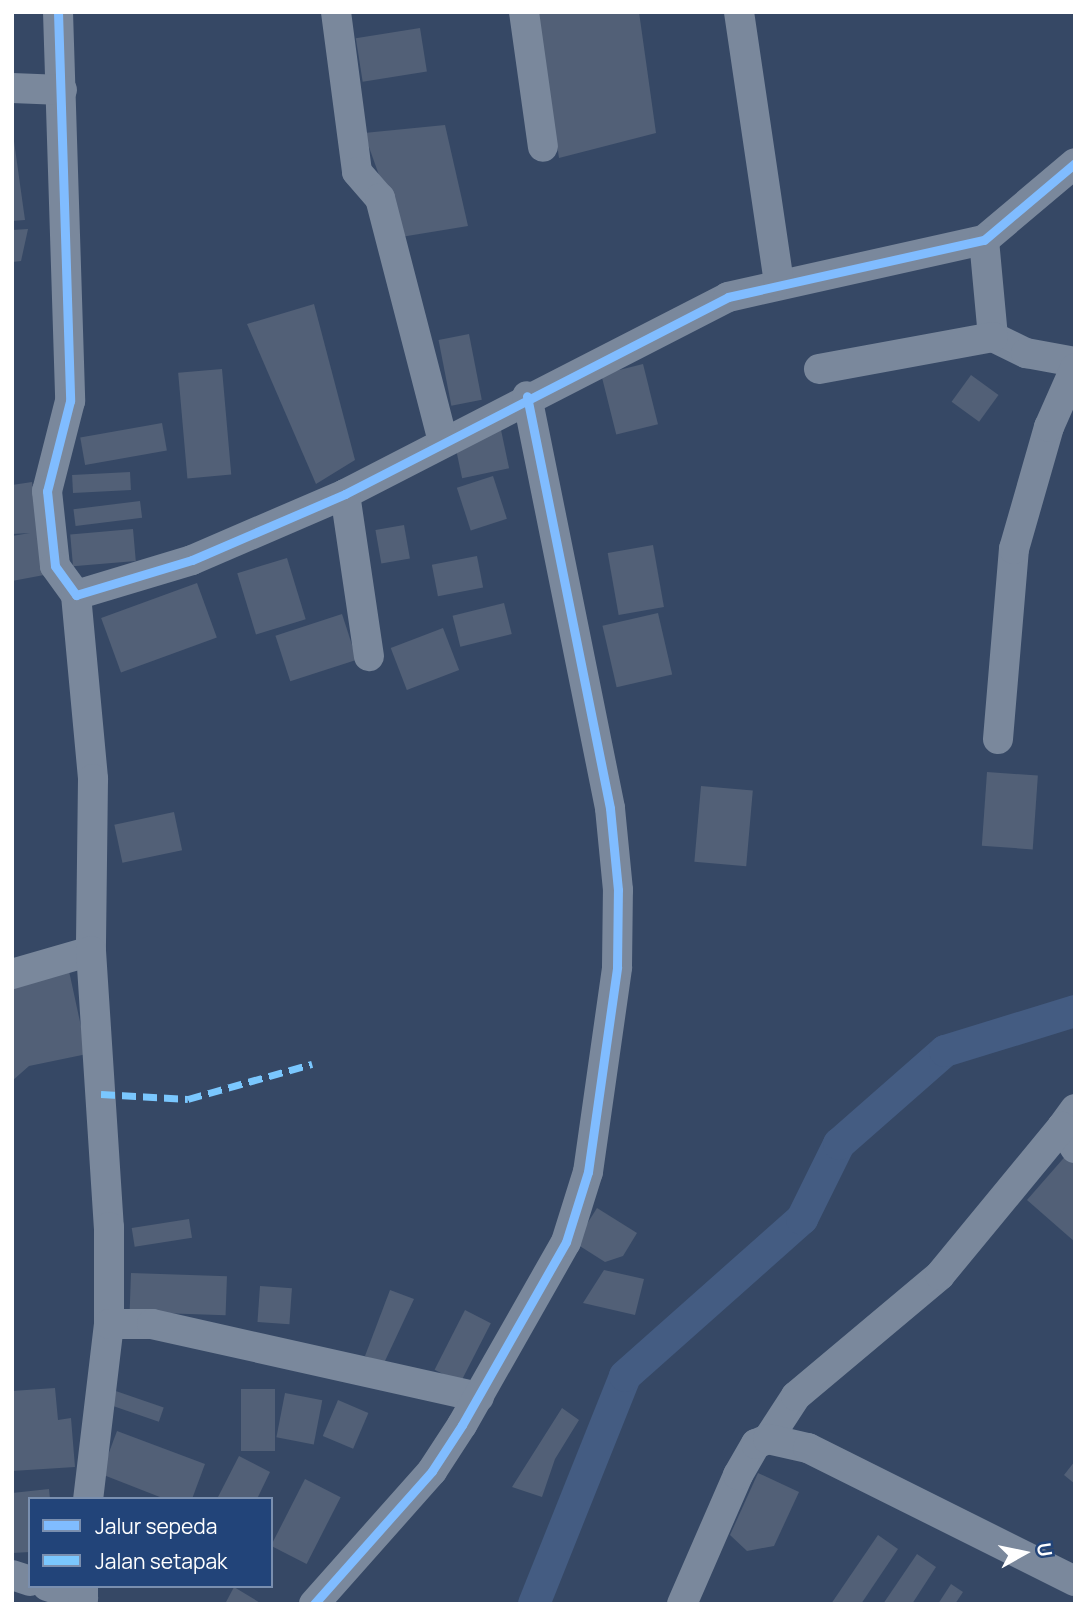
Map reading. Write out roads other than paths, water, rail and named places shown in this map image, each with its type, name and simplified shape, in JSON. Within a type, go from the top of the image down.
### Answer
[{"type":"street","points":[[58,12],[70,401],[47,491],[55,566],[76,595],[93,779],[91,951],[110,1227],[109,1324],[88,1497]]},
{"type":"street","points":[[336,12],[357,172],[380,198],[442,438]]},
{"type":"street","points":[[524,12],[543,147]]},
{"type":"street","points":[[739,12],[779,282]]},
{"type":"street","points":[[12,88],[62,90]]},
{"type":"street","points":[[76,595],[192,560],[345,494],[442,438],[728,297],[779,282],[984,240],[1075,163]]},
{"type":"street","points":[[984,240],[993,337]]},
{"type":"street","points":[[819,369],[993,337],[1026,353],[1075,362]]},
{"type":"street","points":[[998,739],[1014,549],[1049,427],[1075,368]]},
{"type":"street","points":[[314,1604],[432,1471],[479,1397],[566,1242],[588,1172],[617,967],[610,808],[527,396]]},
{"type":"street","points":[[345,494],[369,656]]},
{"type":"street","points":[[12,974],[91,951]]},
{"type":"street","points":[[682,1604],[738,1475],[756,1444],[768,1439],[796,1396],[940,1275],[1070,1128]]},
{"type":"street","points":[[109,1324],[152,1324],[479,1397]]},
{"type":"street","points":[[768,1439],[808,1448],[1075,1581]]},
{"type":"street","points":[[53,1588],[85,1598]]},
{"type":"waterway","points":[[534,1604],[625,1376],[802,1219],[839,1144],[945,1051],[1075,1011]]}]
